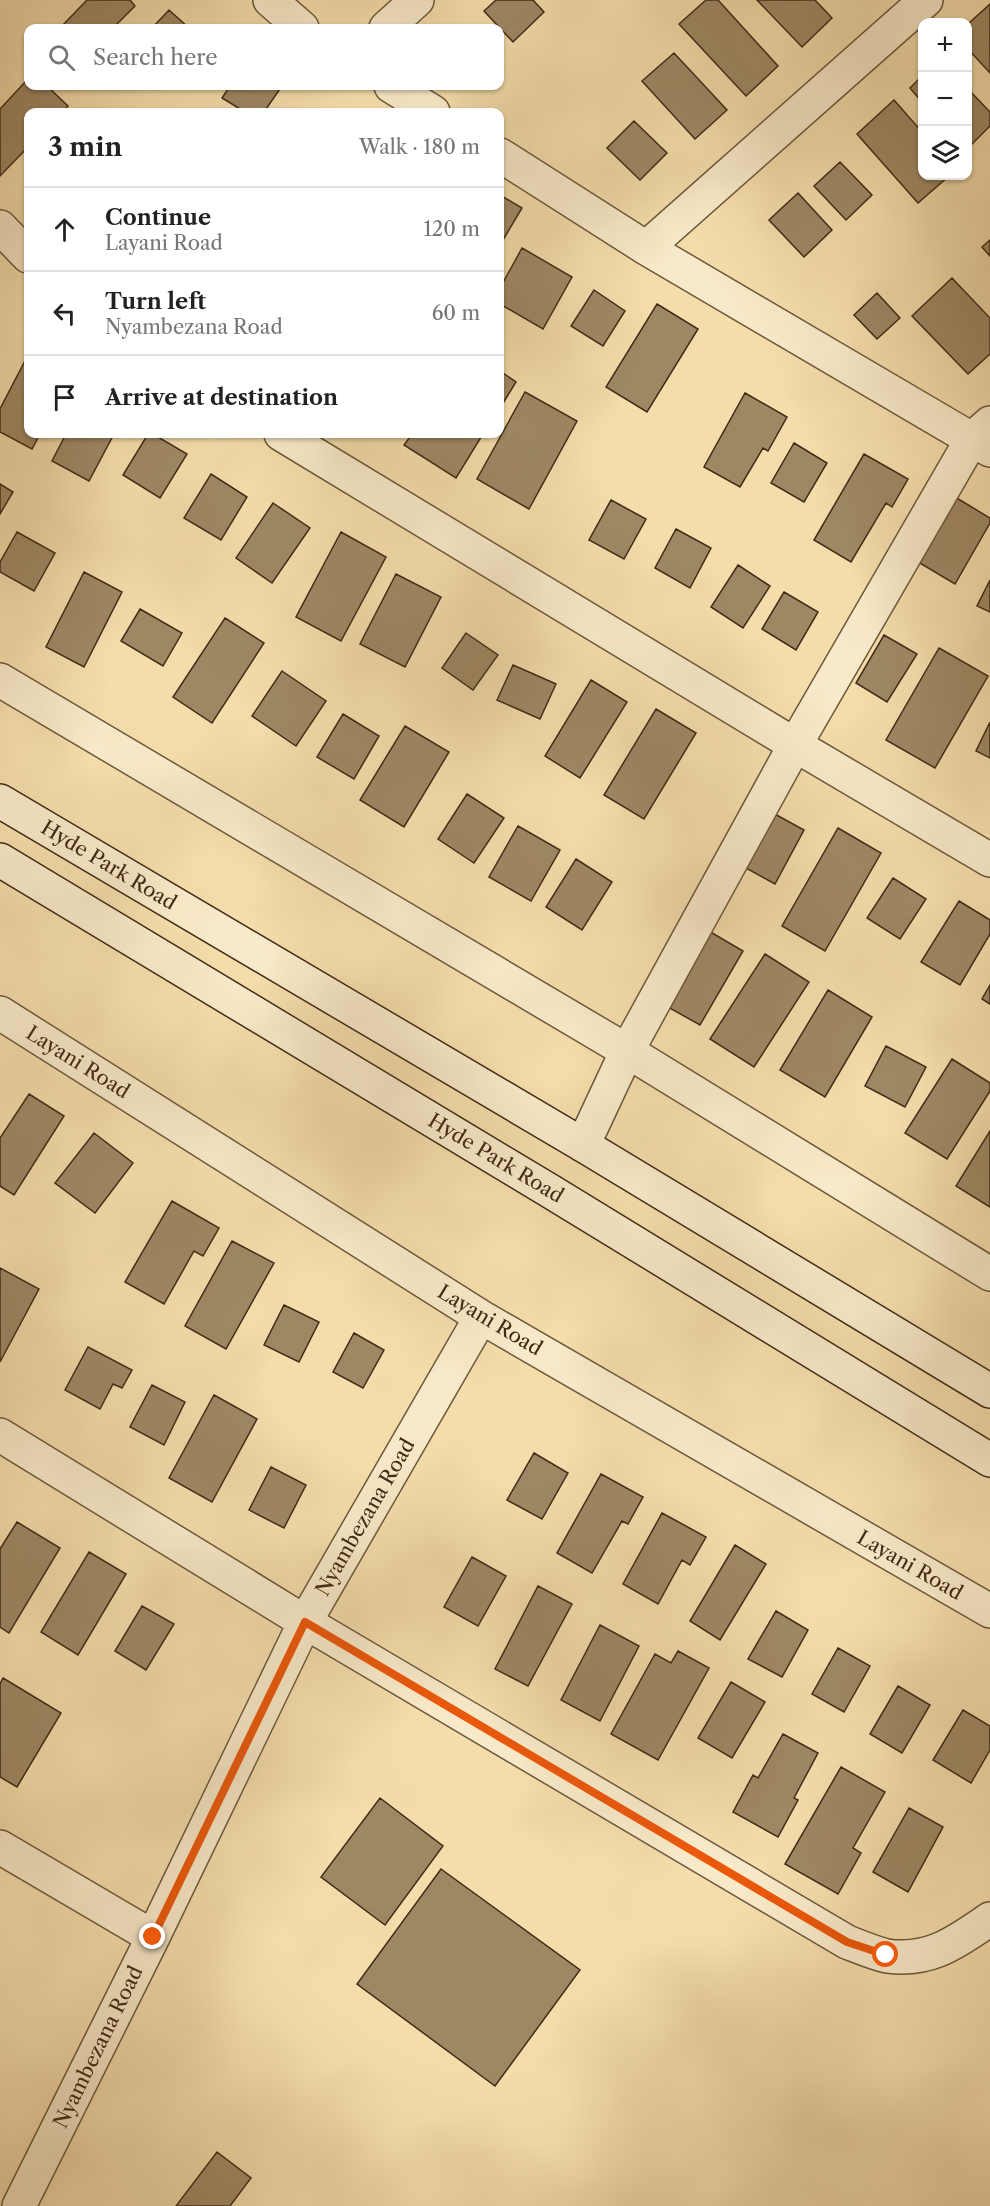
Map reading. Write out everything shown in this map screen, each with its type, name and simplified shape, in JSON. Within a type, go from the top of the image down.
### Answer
[{"type":"street","points":[[270,0],[297,24]]},
{"type":"street","points":[[390,24],[417,0]]},
{"type":"street","points":[[646,248],[926,0]]},
{"type":"street","points":[[397,90],[427,108]]},
{"type":"street","points":[[504,158],[646,248],[984,437],[795,745],[627,1051],[583,1145]]},
{"type":"street","points":[[0,227],[24,252]]},
{"type":"street","points":[[288,438],[795,745],[990,860]]},
{"type":"street","points":[[0,680],[627,1051],[990,1274]]},
{"type":"street","name":"Hyde Park Road","points":[[0,801],[583,1145],[990,1391]]},
{"type":"street","name":"Hyde Park Road","points":[[0,860],[561,1197],[990,1460]]},
{"type":"street","name":"Layani Road","points":[[0,1013],[481,1317],[990,1611]]},
{"type":"street","name":"Nyambezana Road","points":[[19,2206],[153,1937],[305,1622],[481,1317]]},
{"type":"street","points":[[0,1435],[305,1622],[847,1942],[886,1955],[922,1957],[954,1944],[990,1919]]},
{"type":"street","points":[[0,1847],[153,1937]]},
{"type":"building","points":[[87,0],[130,0],[135,6],[117,24],[64,24]]},
{"type":"building","points":[[496,0],[533,0],[544,12],[513,42],[504,32],[504,24],[496,24],[484,11]]},
{"type":"building","points":[[706,0],[718,0],[778,66],[746,96],[679,24]]},
{"type":"building","points":[[757,0],[815,0],[832,18],[802,47]]},
{"type":"building","points":[[990,4],[990,73],[972,53],[972,20]]},
{"type":"building","points":[[169,10],[185,24],[156,24]]},
{"type":"building","points":[[674,53],[727,110],[695,139],[642,81]]},
{"type":"building","points":[[918,80],[918,97],[910,88]]},
{"type":"building","points":[[24,83],[24,90],[51,90],[68,106],[66,108],[24,108],[24,151],[0,176],[0,109]]},
{"type":"building","points":[[227,90],[279,90],[267,108],[238,108],[222,98]]},
{"type":"building","points":[[972,93],[990,112],[990,126],[972,144]]},
{"type":"building","points":[[894,100],[918,127],[918,180],[944,180],[918,203],[857,134]]},
{"type":"building","points":[[634,121],[667,153],[640,180],[607,148]]},
{"type":"building","points":[[840,162],[872,195],[846,220],[814,186]]},
{"type":"building","points":[[798,193],[832,230],[804,257],[769,220]]},
{"type":"building","points":[[504,197],[522,208],[504,238]]},
{"type":"building","points":[[990,240],[990,256],[982,247]]},
{"type":"building","points":[[522,248],[572,277],[543,329],[504,306],[504,281]]},
{"type":"building","points":[[952,278],[990,318],[990,354],[968,374],[912,316]]},
{"type":"building","points":[[594,290],[625,311],[603,346],[571,326]]},
{"type":"building","points":[[877,293],[900,318],[877,339],[854,315]]},
{"type":"building","points":[[657,304],[698,329],[647,412],[606,387]]},
{"type":"building","points":[[24,363],[24,438],[38,438],[32,449],[0,432],[0,409]]},
{"type":"building","points":[[504,374],[516,382],[504,402]]},
{"type":"building","points":[[525,392],[577,421],[529,509],[477,479],[500,438],[504,438],[504,430]]},
{"type":"building","points":[[745,393],[787,417],[768,451],[763,448],[740,487],[704,467]]},
{"type":"building","points":[[64,438],[112,438],[89,481],[52,461]]},
{"type":"building","points":[[146,438],[160,438],[187,454],[160,498],[123,475]]},
{"type":"building","points":[[409,438],[481,438],[456,478],[404,445]]},
{"type":"building","points":[[794,443],[827,463],[804,502],[771,483]]},
{"type":"building","points":[[864,454],[908,479],[892,507],[886,503],[851,562],[814,540]]},
{"type":"building","points":[[211,474],[247,497],[221,540],[184,518]]},
{"type":"building","points":[[0,484],[13,492],[0,514]]},
{"type":"building","points":[[955,497],[990,518],[990,523],[955,584],[918,562]]},
{"type":"building","points":[[611,500],[646,519],[624,559],[589,540]]},
{"type":"building","points":[[273,503],[310,528],[272,583],[236,558]]},
{"type":"building","points":[[676,529],[711,548],[690,588],[655,568]]},
{"type":"building","points":[[17,532],[55,553],[34,591],[0,572],[0,562]]},
{"type":"building","points":[[341,532],[386,557],[341,641],[296,617]]},
{"type":"building","points":[[738,565],[770,586],[743,628],[711,607]]},
{"type":"building","points":[[84,572],[122,592],[84,667],[46,647]]},
{"type":"building","points":[[396,574],[441,597],[405,667],[360,644]]},
{"type":"building","points":[[990,580],[990,612],[977,606]]},
{"type":"building","points":[[784,592],[818,612],[796,650],[762,629]]},
{"type":"building","points":[[140,609],[182,633],[163,666],[121,641]]},
{"type":"building","points":[[225,618],[264,643],[212,723],[173,697]]},
{"type":"building","points":[[466,633],[498,655],[473,690],[442,668]]},
{"type":"building","points":[[884,635],[917,654],[887,702],[856,683]]},
{"type":"building","points":[[939,648],[988,676],[935,768],[886,740]]},
{"type":"building","points":[[513,665],[556,684],[540,719],[497,700]]},
{"type":"building","points":[[282,671],[326,701],[296,746],[252,716]]},
{"type":"building","points":[[591,680],[627,702],[580,778],[545,756]]},
{"type":"building","points":[[656,709],[696,733],[644,819],[604,795]]},
{"type":"building","points":[[343,714],[379,736],[354,779],[317,757]]},
{"type":"building","points":[[990,722],[990,758],[976,751]]},
{"type":"building","points":[[405,726],[449,752],[404,827],[360,800]]},
{"type":"building","points":[[467,794],[504,818],[474,863],[438,839]]},
{"type":"building","points":[[773,813],[804,830],[775,884],[744,867]]},
{"type":"building","points":[[518,826],[560,850],[531,901],[489,877]]},
{"type":"building","points":[[838,828],[881,853],[825,951],[782,926]]},
{"type":"building","points":[[576,859],[612,882],[582,930],[546,907]]},
{"type":"building","points":[[893,878],[926,899],[900,939],[867,918]]},
{"type":"building","points":[[959,901],[990,920],[990,934],[960,985],[921,962]]},
{"type":"building","points":[[702,927],[743,951],[700,1025],[659,1002]]},
{"type":"building","points":[[765,954],[809,982],[754,1067],[710,1039]]},
{"type":"building","points":[[990,985],[990,1004],[982,999]]},
{"type":"building","points":[[828,990],[872,1017],[825,1097],[780,1070]]},
{"type":"building","points":[[886,1046],[926,1067],[905,1107],[865,1086]]},
{"type":"building","points":[[952,1059],[990,1083],[990,1091],[947,1159],[905,1133]]},
{"type":"building","points":[[29,1094],[64,1116],[14,1195],[0,1186],[0,1138]]},
{"type":"building","points":[[990,1131],[990,1207],[956,1186]]},
{"type":"building","points":[[94,1133],[133,1163],[95,1213],[55,1183]]},
{"type":"building","points":[[172,1201],[219,1228],[203,1256],[194,1251],[164,1304],[125,1282]]},
{"type":"building","points":[[232,1241],[274,1263],[226,1349],[185,1326]]},
{"type":"building","points":[[0,1268],[39,1289],[0,1362]]},
{"type":"building","points":[[284,1305],[319,1322],[299,1362],[264,1345]]},
{"type":"building","points":[[354,1333],[384,1350],[363,1388],[333,1372]]},
{"type":"building","points":[[88,1347],[132,1370],[122,1388],[113,1384],[100,1409],[65,1390]]},
{"type":"building","points":[[152,1385],[185,1402],[164,1445],[130,1427]]},
{"type":"building","points":[[214,1395],[257,1419],[212,1502],[169,1478]]},
{"type":"building","points":[[534,1453],[568,1473],[542,1519],[507,1500]]},
{"type":"building","points":[[271,1467],[306,1485],[284,1528],[249,1510]]},
{"type":"building","points":[[601,1474],[643,1497],[628,1524],[622,1521],[592,1573],[557,1553]]},
{"type":"building","points":[[662,1513],[706,1537],[690,1565],[682,1560],[658,1604],[623,1584]]},
{"type":"building","points":[[17,1522],[60,1548],[9,1633],[0,1627],[0,1549]]},
{"type":"building","points":[[735,1545],[766,1564],[720,1640],[690,1621]]},
{"type":"building","points":[[89,1552],[126,1574],[78,1655],[41,1632]]},
{"type":"building","points":[[472,1557],[506,1576],[478,1626],[444,1607]]},
{"type":"building","points":[[538,1586],[572,1604],[528,1686],[495,1669]]},
{"type":"building","points":[[142,1606],[174,1624],[146,1670],[115,1651]]},
{"type":"building","points":[[776,1611],[808,1630],[782,1677],[748,1659]]},
{"type":"building","points":[[600,1625],[639,1646],[600,1721],[561,1700]]},
{"type":"building","points":[[838,1648],[870,1666],[844,1712],[812,1694]]},
{"type":"building","points":[[678,1651],[709,1668],[658,1760],[611,1734],[655,1654],[671,1663]]},
{"type":"building","points":[[3,1678],[61,1713],[17,1787],[0,1777],[0,1684]]},
{"type":"building","points":[[731,1682],[765,1702],[732,1758],[698,1738]]},
{"type":"building","points":[[898,1686],[930,1705],[902,1753],[870,1734]]},
{"type":"building","points":[[963,1710],[990,1726],[990,1750],[971,1783],[933,1760]]},
{"type":"building","points":[[783,1734],[818,1753],[794,1798],[798,1800],[778,1837],[733,1812],[753,1775],[758,1778]]},
{"type":"building","points":[[841,1767],[885,1792],[853,1848],[861,1853],[838,1894],[785,1864]]},
{"type":"building","points":[[380,1798],[443,1846],[385,1925],[321,1877]]},
{"type":"building","points":[[909,1808],[943,1827],[908,1892],[873,1872]]},
{"type":"building","points":[[441,1869],[580,1970],[495,2086],[357,1984]]},
{"type":"building","points":[[217,2152],[251,2178],[230,2206],[176,2206]]},
{"type":"route","points":[[153,1937],[305,1622],[847,1942],[886,1955]]}]
